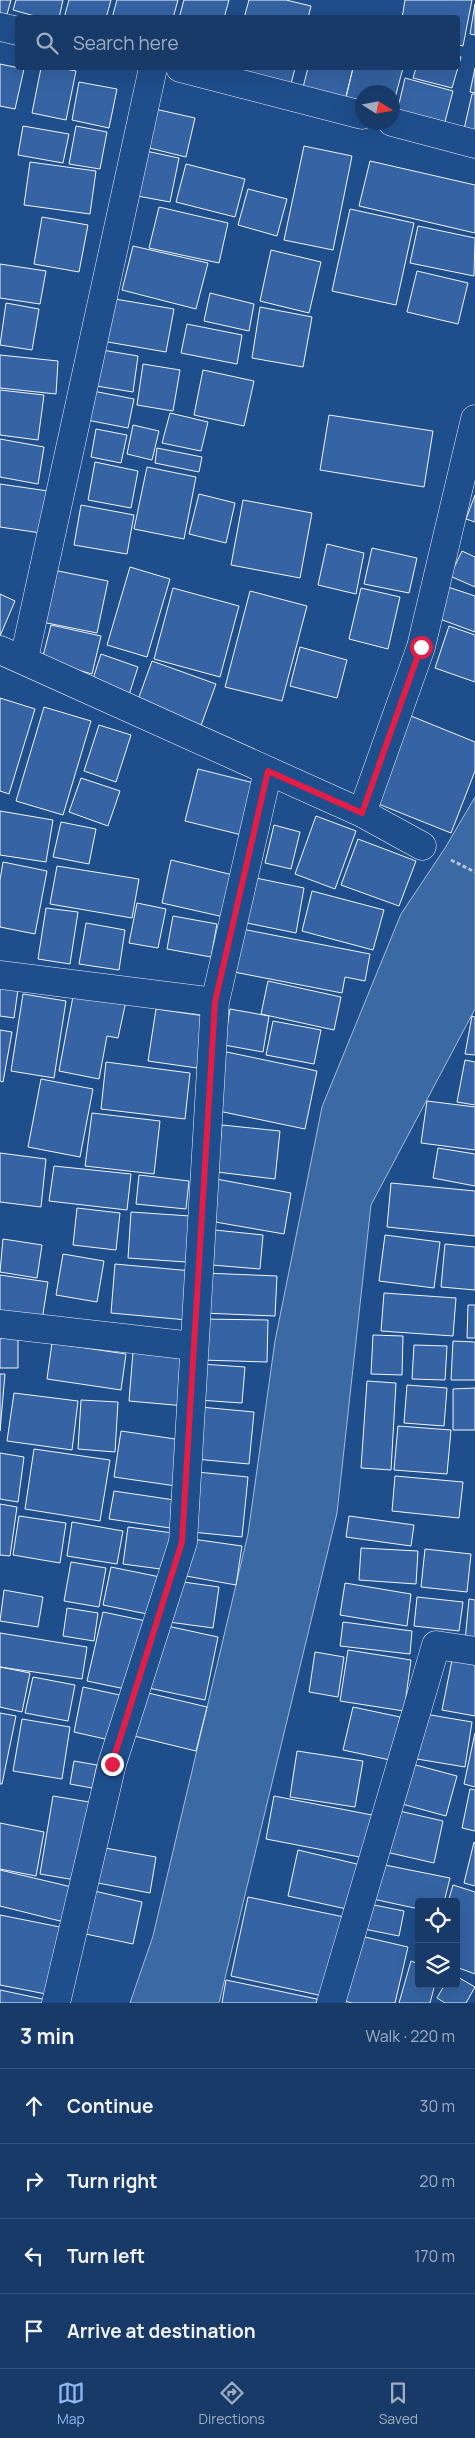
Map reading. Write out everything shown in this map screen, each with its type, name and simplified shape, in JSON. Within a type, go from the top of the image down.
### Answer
[{"type":"street","points":[[0,27],[15,30]]},
{"type":"street","points":[[153,70],[12,655],[362,813],[422,846]]},
{"type":"street","points":[[188,70],[355,113]]},
{"type":"street","points":[[400,124],[475,144]]},
{"type":"street","points":[[362,813],[421,647],[475,419]]},
{"type":"street","points":[[56,2003],[112,1764],[182,1542],[215,1002],[268,771]]},
{"type":"street","points":[[0,975],[215,1002]]},
{"type":"street","points":[[0,1324],[193,1346]]},
{"type":"street","points":[[331,2003],[436,1645],[475,1651]]},
{"type":"water","points":[[475,797],[475,1009],[371,1205],[337,1513],[219,2003],[130,2003],[153,1936],[248,1534],[275,1341],[322,1107],[401,914],[445,848]]},
{"type":"building","points":[[0,0],[11,0],[6,18],[0,16]]},
{"type":"building","points":[[16,0],[63,0],[60,15],[31,15],[13,10]]},
{"type":"building","points":[[69,0],[111,0],[107,15],[65,15]]},
{"type":"building","points":[[117,0],[178,0],[174,15],[113,15]]},
{"type":"building","points":[[184,0],[229,0],[225,15],[180,15]]},
{"type":"building","points":[[249,0],[286,0],[311,6],[309,15],[245,15]]},
{"type":"building","points":[[405,0],[472,0],[463,46],[460,45],[460,15],[402,15]]},
{"type":"building","points":[[475,4],[475,35],[470,34]]},
{"type":"building","points":[[0,64],[15,67],[15,70],[24,70],[15,109],[0,106]]},
{"type":"building","points":[[475,68],[475,93],[470,92]]},
{"type":"building","points":[[41,70],[76,71],[66,120],[32,113]]},
{"type":"building","points":[[236,70],[294,70],[289,92]]},
{"type":"building","points":[[307,70],[353,70],[345,101],[302,91]]},
{"type":"building","points":[[353,70],[402,70],[398,85],[355,85],[355,104],[345,101]]},
{"type":"building","points":[[415,70],[457,70],[452,88],[413,78]]},
{"type":"building","points":[[405,78],[453,91],[442,133],[400,122],[400,100]]},
{"type":"building","points":[[79,82],[117,89],[109,128],[72,120]]},
{"type":"building","points":[[472,94],[475,94],[475,141],[462,138]]},
{"type":"building","points":[[146,107],[195,118],[186,157],[137,145]]},
{"type":"building","points":[[23,126],[69,134],[63,163],[18,155]]},
{"type":"building","points":[[76,126],[107,132],[100,169],[69,164]]},
{"type":"building","points":[[304,146],[352,156],[333,250],[284,240]]},
{"type":"building","points":[[141,150],[179,158],[170,202],[132,195]]},
{"type":"building","points":[[370,161],[475,185],[475,233],[359,206]]},
{"type":"building","points":[[30,162],[96,171],[90,214],[24,205]]},
{"type":"building","points":[[186,164],[245,179],[235,217],[176,202]]},
{"type":"building","points":[[248,189],[287,199],[277,236],[238,225]]},
{"type":"building","points":[[159,207],[228,223],[219,263],[149,248]]},
{"type":"building","points":[[350,209],[414,223],[396,305],[332,291]]},
{"type":"building","points":[[42,217],[88,225],[79,272],[34,264]]},
{"type":"building","points":[[418,226],[475,238],[474,276],[410,263]]},
{"type":"building","points":[[133,246],[208,263],[196,309],[122,290]]},
{"type":"building","points":[[271,250],[321,262],[309,313],[260,301]]},
{"type":"building","points":[[0,264],[46,271],[40,304],[0,298]]},
{"type":"building","points":[[417,271],[468,283],[458,324],[407,312]]},
{"type":"building","points":[[210,293],[254,304],[249,331],[204,321]]},
{"type":"building","points":[[109,298],[174,309],[166,352],[102,341]]},
{"type":"building","points":[[6,303],[39,309],[32,350],[0,345]]},
{"type":"building","points":[[260,307],[312,317],[303,367],[252,358]]},
{"type":"building","points":[[187,324],[242,335],[237,364],[181,353]]},
{"type":"building","points":[[96,349],[138,356],[133,392],[90,385]]},
{"type":"building","points":[[0,355],[58,361],[56,394],[0,388]]},
{"type":"building","points":[[143,364],[180,370],[173,411],[137,405]]},
{"type":"building","points":[[203,370],[254,381],[244,426],[194,415]]},
{"type":"building","points":[[0,390],[44,395],[38,440],[0,435]]},
{"type":"building","points":[[93,391],[134,399],[128,428],[87,420]]},
{"type":"building","points":[[170,413],[208,422],[201,451],[162,443]]},
{"type":"building","points":[[329,415],[433,431],[424,487],[320,470]]},
{"type":"building","points":[[133,425],[159,431],[152,460],[127,454]]},
{"type":"building","points":[[96,429],[127,435],[121,463],[91,457]]},
{"type":"building","points":[[0,439],[44,447],[38,484],[0,477]]},
{"type":"building","points":[[157,448],[202,457],[199,472],[155,463]]},
{"type":"building","points":[[95,462],[138,471],[131,508],[88,500]]},
{"type":"building","points":[[147,467],[196,477],[184,539],[134,529]]},
{"type":"building","points":[[0,484],[48,491],[41,533],[0,527]]},
{"type":"building","points":[[199,494],[235,503],[226,543],[189,534]]},
{"type":"building","points":[[475,495],[475,522],[466,519]]},
{"type":"building","points":[[243,500],[312,513],[300,578],[231,565]]},
{"type":"building","points":[[81,505],[134,515],[127,554],[74,545]]},
{"type":"building","points":[[327,544],[364,553],[356,594],[318,585]]},
{"type":"building","points":[[372,548],[417,558],[409,593],[364,584]]},
{"type":"building","points":[[462,551],[475,557],[475,587],[450,576]]},
{"type":"building","points":[[130,567],[170,579],[147,657],[107,645]]},
{"type":"building","points":[[53,570],[108,581],[97,633],[42,622]]},
{"type":"building","points":[[448,587],[475,596],[475,632],[437,618]]},
{"type":"building","points":[[173,588],[239,606],[220,677],[154,659]]},
{"type":"building","points":[[361,588],[400,597],[388,649],[349,639]]},
{"type":"building","points":[[250,591],[307,606],[282,701],[225,687]]},
{"type":"building","points":[[0,594],[15,601],[0,636]]},
{"type":"building","points":[[51,625],[101,636],[92,674],[42,660]]},
{"type":"building","points":[[449,626],[475,635],[475,682],[435,668]]},
{"type":"building","points":[[300,647],[347,660],[337,698],[290,686]]},
{"type":"building","points":[[101,654],[138,667],[128,698],[91,685]]},
{"type":"building","points":[[152,661],[216,684],[199,731],[135,708]]},
{"type":"building","points":[[0,698],[35,709],[9,794],[0,791]]},
{"type":"building","points":[[44,707],[91,721],[63,815],[16,801]]},
{"type":"building","points":[[411,716],[475,742],[475,771],[451,833],[376,803]]},
{"type":"building","points":[[99,725],[131,735],[116,782],[84,771]]},
{"type":"building","points":[[198,769],[258,784],[246,836],[185,821]]},
{"type":"building","points":[[81,778],[120,791],[108,826],[69,812]]},
{"type":"building","points":[[0,811],[53,820],[46,862],[0,855]]},
{"type":"building","points":[[316,816],[356,831],[335,889],[295,874]]},
{"type":"building","points":[[61,822],[96,829],[89,864],[53,857]]},
{"type":"building","points":[[274,825],[300,832],[291,869],[265,863]]},
{"type":"building","points":[[358,839],[416,861],[399,906],[341,885]]},
{"type":"building","points":[[171,860],[233,875],[224,917],[162,903]]},
{"type":"building","points":[[3,862],[47,871],[35,934],[0,927],[0,880]]},
{"type":"building","points":[[57,866],[139,879],[132,918],[50,904]]},
{"type":"building","points":[[256,878],[304,888],[296,933],[247,923]]},
{"type":"building","points":[[312,891],[384,910],[373,950],[302,931]]},
{"type":"building","points":[[137,903],[166,909],[158,948],[129,943]]},
{"type":"building","points":[[46,908],[78,912],[70,964],[38,959]]},
{"type":"building","points":[[173,916],[217,924],[211,957],[167,949]]},
{"type":"building","points":[[86,923],[125,930],[119,970],[79,964]]},
{"type":"building","points":[[242,929],[370,954],[365,981],[345,977],[342,993],[234,972]]},
{"type":"building","points":[[0,979],[19,982],[14,1018],[0,1016]]},
{"type":"building","points":[[268,981],[341,997],[334,1030],[261,1014]]},
{"type":"building","points":[[74,991],[126,1001],[118,1038],[107,1036],[99,1079],[59,1071]]},
{"type":"building","points":[[23,994],[66,1001],[54,1078],[11,1071]]},
{"type":"building","points":[[156,1009],[205,1016],[197,1068],[148,1061]]},
{"type":"building","points":[[230,1009],[269,1016],[263,1052],[224,1045]]},
{"type":"building","points":[[472,1016],[475,1017],[475,1055],[465,1054]]},
{"type":"building","points":[[273,1021],[321,1030],[314,1064],[266,1055]]},
{"type":"building","points":[[0,1030],[12,1032],[3,1082],[0,1081]]},
{"type":"building","points":[[222,1051],[317,1071],[305,1129],[209,1109]]},
{"type":"building","points":[[465,1060],[475,1062],[475,1105],[457,1102]]},
{"type":"building","points":[[106,1062],[190,1073],[185,1119],[101,1109]]},
{"type":"building","points":[[41,1079],[93,1089],[80,1157],[28,1147]]},
{"type":"building","points":[[427,1101],[475,1107],[475,1150],[421,1143]]},
{"type":"building","points":[[92,1113],[160,1121],[154,1174],[85,1166]]},
{"type":"building","points":[[222,1125],[280,1131],[275,1179],[217,1172]]},
{"type":"building","points":[[438,1148],[475,1154],[475,1186],[433,1178]]},
{"type":"building","points":[[0,1153],[46,1159],[41,1207],[0,1202]]},
{"type":"building","points":[[54,1166],[131,1174],[127,1210],[49,1201]]},
{"type":"building","points":[[139,1175],[189,1181],[186,1209],[136,1204]]},
{"type":"building","points":[[211,1178],[291,1193],[284,1234],[204,1220]]},
{"type":"building","points":[[391,1183],[475,1191],[475,1236],[387,1227]]},
{"type":"building","points":[[77,1208],[120,1213],[116,1250],[73,1245]]},
{"type":"building","points":[[131,1212],[190,1216],[186,1262],[128,1258]]},
{"type":"building","points":[[215,1230],[263,1235],[260,1269],[212,1265]]},
{"type":"building","points":[[385,1235],[440,1242],[434,1288],[379,1281]]},
{"type":"building","points":[[3,1239],[42,1245],[37,1278],[0,1272]]},
{"type":"building","points":[[445,1244],[475,1247],[475,1290],[441,1287]]},
{"type":"building","points":[[63,1254],[104,1261],[97,1302],[56,1295]]},
{"type":"building","points":[[115,1264],[192,1271],[187,1320],[111,1313]]},
{"type":"building","points":[[204,1273],[277,1276],[275,1316],[202,1313]]},
{"type":"building","points":[[0,1275],[48,1282],[42,1320],[0,1313]]},
{"type":"building","points":[[384,1293],[456,1298],[453,1336],[381,1331]]},
{"type":"building","points":[[468,1305],[475,1305],[475,1338],[467,1338]]},
{"type":"building","points":[[203,1319],[268,1320],[267,1362],[201,1360]]},
{"type":"building","points":[[373,1335],[403,1336],[402,1375],[371,1374]]},
{"type":"building","points":[[0,1338],[18,1338],[18,1368],[0,1368]]},
{"type":"building","points":[[453,1341],[475,1342],[475,1380],[451,1380]]},
{"type":"building","points":[[52,1343],[126,1354],[121,1390],[47,1379]]},
{"type":"building","points":[[414,1345],[447,1346],[445,1380],[412,1379]]},
{"type":"building","points":[[133,1352],[190,1358],[185,1406],[129,1401]]},
{"type":"building","points":[[201,1364],[245,1367],[242,1403],[198,1400]]},
{"type":"building","points":[[0,1374],[5,1374],[0,1431]]},
{"type":"building","points":[[367,1381],[396,1383],[391,1470],[361,1468]]},
{"type":"building","points":[[407,1385],[447,1388],[444,1426],[404,1423]]},
{"type":"building","points":[[475,1388],[475,1430],[453,1430],[453,1389]]},
{"type":"building","points":[[14,1393],[78,1401],[72,1450],[7,1441]]},
{"type":"building","points":[[81,1400],[118,1402],[115,1452],[78,1449]]},
{"type":"building","points":[[200,1407],[254,1412],[249,1464],[195,1459]]},
{"type":"building","points":[[398,1426],[451,1430],[447,1474],[394,1470]]},
{"type":"building","points":[[121,1431],[182,1440],[176,1486],[114,1477]]},
{"type":"building","points":[[34,1449],[110,1460],[100,1521],[25,1509]]},
{"type":"building","points":[[0,1453],[24,1457],[18,1502],[0,1499]]},
{"type":"building","points":[[197,1472],[248,1477],[242,1537],[192,1532]]},
{"type":"building","points":[[395,1476],[463,1482],[459,1518],[392,1511]]},
{"type":"building","points":[[114,1491],[181,1501],[177,1529],[109,1519]]},
{"type":"building","points":[[0,1504],[17,1507],[10,1556],[0,1555]]},
{"type":"building","points":[[19,1516],[66,1523],[60,1563],[13,1555]]},
{"type":"building","points":[[349,1516],[414,1525],[411,1546],[346,1537]]},
{"type":"building","points":[[72,1522],[123,1531],[117,1564],[67,1556]]},
{"type":"building","points":[[128,1527],[173,1533],[168,1570],[123,1564]]},
{"type":"building","points":[[192,1539],[242,1546],[236,1585],[186,1576]]},
{"type":"building","points":[[361,1548],[418,1551],[416,1584],[359,1580]]},
{"type":"building","points":[[425,1549],[471,1554],[467,1592],[421,1587]]},
{"type":"building","points":[[71,1562],[106,1568],[99,1607],[64,1601]]},
{"type":"building","points":[[111,1567],[160,1577],[152,1615],[103,1605]]},
{"type":"building","points":[[176,1581],[219,1587],[213,1628],[169,1622]]},
{"type":"building","points":[[345,1583],[411,1594],[407,1626],[340,1615]]},
{"type":"building","points":[[4,1590],[43,1597],[38,1627],[0,1621]]},
{"type":"building","points":[[417,1597],[463,1602],[459,1631],[414,1626]]},
{"type":"building","points":[[469,1599],[475,1600],[475,1642],[465,1641]]},
{"type":"building","points":[[67,1608],[98,1613],[94,1641],[63,1636]]},
{"type":"building","points":[[103,1612],[146,1621],[130,1690],[87,1681]]},
{"type":"building","points":[[343,1622],[412,1631],[410,1654],[340,1646]]},
{"type":"building","points":[[158,1624],[218,1637],[205,1700],[144,1687]]},
{"type":"building","points":[[0,1633],[87,1647],[82,1679],[0,1667]]},
{"type":"building","points":[[348,1650],[411,1660],[404,1711],[340,1701]]},
{"type":"building","points":[[315,1652],[344,1657],[338,1697],[309,1692]]},
{"type":"building","points":[[452,1660],[475,1665],[475,1716],[442,1710]]},
{"type":"building","points":[[0,1667],[30,1673],[22,1712],[0,1707]]},
{"type":"building","points":[[33,1677],[75,1685],[68,1721],[25,1713]]},
{"type":"building","points":[[83,1687],[124,1696],[114,1741],[74,1732]]},
{"type":"building","points":[[144,1692],[207,1707],[196,1751],[134,1736]]},
{"type":"building","points":[[353,1707],[400,1717],[390,1760],[343,1750]]},
{"type":"building","points":[[0,1713],[16,1716],[2,1784],[0,1784]]},
{"type":"building","points":[[419,1713],[472,1722],[465,1767],[411,1758]]},
{"type":"building","points":[[22,1719],[70,1727],[62,1779],[13,1771]]},
{"type":"building","points":[[475,1733],[475,1787],[464,1784]]},
{"type":"building","points":[[297,1751],[363,1761],[355,1807],[290,1797]]},
{"type":"building","points":[[74,1761],[97,1765],[92,1788],[70,1784]]},
{"type":"building","points":[[412,1764],[457,1776],[446,1816],[402,1804]]},
{"type":"building","points":[[470,1789],[475,1790],[475,1831],[462,1828]]},
{"type":"building","points":[[53,1796],[95,1803],[81,1881],[40,1874]]},
{"type":"building","points":[[274,1796],[372,1815],[365,1858],[266,1839]]},
{"type":"building","points":[[395,1810],[443,1821],[434,1863],[386,1852]]},
{"type":"building","points":[[0,1823],[44,1832],[36,1876],[0,1869]]},
{"type":"building","points":[[475,1843],[475,1886],[464,1883]]},
{"type":"building","points":[[105,1848],[156,1857],[150,1893],[98,1883]]},
{"type":"building","points":[[298,1850],[361,1865],[351,1910],[288,1896]]},
{"type":"building","points":[[380,1864],[450,1878],[445,1898],[415,1898],[415,1908],[373,1899]]},
{"type":"building","points":[[0,1870],[76,1888],[68,1923],[0,1906]]},
{"type":"building","points":[[453,1885],[475,1892],[475,1974],[460,1968],[460,1898],[449,1898]]},
{"type":"building","points":[[90,1890],[142,1902],[133,1944],[81,1933]]},
{"type":"building","points":[[248,1897],[349,1918],[332,1998],[231,1976]]},
{"type":"building","points":[[364,1903],[404,1911],[399,1936],[359,1928]]},
{"type":"building","points":[[0,1915],[60,1927],[46,1994],[0,1985]]},
{"type":"building","points":[[352,1934],[408,1947],[395,2003],[352,2003],[336,1999]]},
{"type":"building","points":[[411,1961],[415,1962],[415,1988],[434,1988],[430,2003],[399,2003]]},
{"type":"building","points":[[460,1978],[475,1987],[466,2003],[445,2003],[437,1998],[443,1988],[460,1988]]},
{"type":"building","points":[[226,1980],[317,1999],[317,2003],[222,2003]]},
{"type":"building","points":[[0,1990],[52,2001],[52,2003],[0,2003]]},
{"type":"route","points":[[112,1764],[182,1542],[215,1002],[268,771],[362,813],[421,647]]}]
